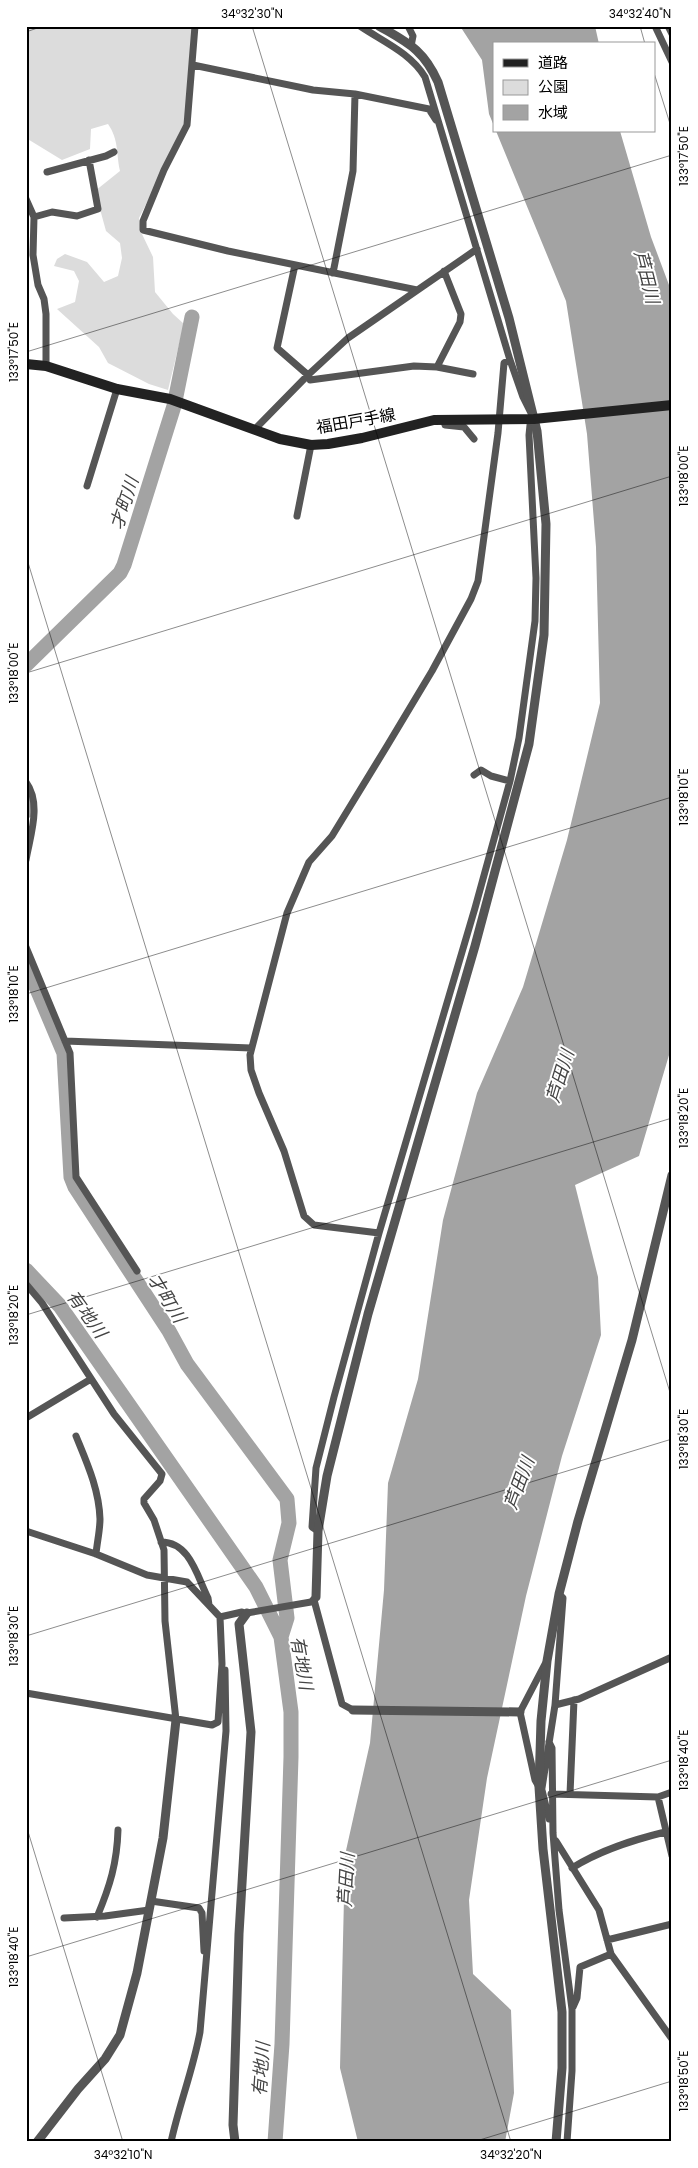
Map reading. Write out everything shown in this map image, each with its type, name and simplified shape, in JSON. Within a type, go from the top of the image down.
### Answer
[{"type":"main road","name":"福田戸手線","points":[[26,364],[46,366],[117,389],[176,401],[280,439],[311,445],[328,444],[444,420],[536,418],[672,406]]},
{"type":"street","points":[[194,26],[193,64],[187,125],[164,170],[143,221],[143,230],[294,265],[416,290]]},
{"type":"street","points":[[360,26],[409,57],[420,68],[425,77],[510,360],[523,397],[536,418]]},
{"type":"street","points":[[379,26],[419,51],[431,67],[438,82],[509,318],[536,418],[546,524],[544,635],[529,744],[475,946],[368,1314],[327,1476],[318,1531],[313,1600],[342,1704],[353,1710],[520,1712]]},
{"type":"street","points":[[408,26],[413,36],[411,46]]},
{"type":"street","points":[[655,26],[672,62]]},
{"type":"street","points":[[668,26],[672,33]]},
{"type":"street","points":[[193,64],[313,90],[355,94],[428,109],[439,124]]},
{"type":"street","points":[[333,273],[353,171],[355,94]]},
{"type":"street","points":[[47,172],[114,152]]},
{"type":"street","points":[[34,217],[52,212],[77,216],[98,209],[89,160]]},
{"type":"street","points":[[26,199],[34,217],[33,255],[46,314],[46,366]]},
{"type":"street","points":[[255,429],[308,375],[348,338],[477,249]]},
{"type":"street","points":[[294,265],[277,348],[308,375],[310,380],[398,367],[437,367],[473,374]]},
{"type":"street","points":[[437,367],[460,322],[460,314],[444,271]]},
{"type":"street","points":[[379,1233],[314,1225],[304,1216],[284,1151],[251,1070],[250,1056],[286,912],[309,862],[337,828],[432,671],[471,599],[478,581],[504,364],[510,360]]},
{"type":"street","points":[[87,486],[117,389]]},
{"type":"street","points":[[318,1531],[312,1527],[316,1468],[379,1233],[475,908],[510,781],[519,738],[535,621],[536,578],[529,436],[530,425],[536,418]]},
{"type":"street","points":[[444,420],[445,425],[464,427],[474,438]]},
{"type":"street","points":[[297,516],[311,445]]},
{"type":"street","points":[[519,738],[523,736],[528,724],[532,721]]},
{"type":"street","points":[[474,775],[481,770],[491,776],[510,781]]},
{"type":"street","points":[[26,782],[31,789],[35,810],[26,860]]},
{"type":"street","points":[[26,947],[70,1053],[76,1177],[137,1271]]},
{"type":"street","points":[[65,1041],[252,1048]]},
{"type":"street","points":[[556,2142],[562,2068],[562,2012],[543,1849],[540,1787],[541,1721],[547,1661],[559,1594],[578,1521],[632,1340],[672,1175]]},
{"type":"street","points":[[26,1284],[42,1303],[114,1414],[162,1474],[160,1481],[144,1499],[144,1503],[154,1520],[164,1550],[165,1621],[176,1720],[163,1838],[137,1973],[120,2035],[105,2059],[78,2089],[37,2142]]},
{"type":"street","points":[[26,1418],[91,1379]]},
{"type":"street","points":[[76,1436],[93,1478],[98,1501],[100,1521],[96,1554]]},
{"type":"street","points":[[26,1531],[96,1554],[147,1575],[187,1582],[220,1617],[222,1664],[218,1722],[212,1725],[26,1693]]},
{"type":"street","points":[[161,1542],[171,1542],[185,1551],[208,1598],[209,1605]]},
{"type":"street","points":[[540,1787],[555,1705],[563,1598],[559,1594]]},
{"type":"street","points":[[220,1617],[313,1600]]},
{"type":"street","points":[[234,2142],[239,1934],[251,1732],[239,1624],[246,1613]]},
{"type":"street","points":[[555,1705],[574,1700],[672,1657]]},
{"type":"street","points":[[547,1661],[520,1712],[535,1780],[540,1787],[558,1846],[599,1910],[611,1954],[672,2039]]},
{"type":"street","points":[[171,2142],[193,2069],[200,2032],[226,1731],[226,1675],[222,1664]]},
{"type":"street","points":[[570,1794],[574,1700]]},
{"type":"street","points":[[549,1742],[552,1748],[551,1794],[559,1910],[572,2009],[572,2071],[568,2142]]},
{"type":"street","points":[[551,1794],[658,1797],[672,1792]]},
{"type":"street","points":[[658,1797],[672,1856]]},
{"type":"street","points":[[97,1916],[111,1884],[117,1856],[118,1830]]},
{"type":"street","points":[[572,1868],[583,1861],[635,1839],[665,1832]]},
{"type":"street","points":[[64,1918],[97,1916],[150,1906],[200,1908],[202,1913],[204,1950],[208,1954]]},
{"type":"street","points":[[607,1940],[672,1924]]},
{"type":"street","points":[[572,2009],[577,1998],[580,1968],[611,1954]]},
{"type":"street","points":[[562,2068],[572,2026]]},
{"type":"green space","points":[[26,26],[194,26],[185,127],[139,218],[141,232],[153,257],[155,292],[184,324],[168,390],[149,384],[108,363],[99,347],[57,309],[75,302],[79,281],[74,271],[54,266],[57,259],[65,254],[87,262],[104,282],[118,276],[122,258],[120,243],[106,231],[95,191],[120,171],[116,141],[108,124],[91,129],[90,149],[62,160],[26,138]]},
{"type":"water","points":[[460,26],[595,26],[599,42],[493,42],[493,124],[489,114],[482,60]]},
{"type":"water","name":"芦田川","points":[[496,132],[620,132],[651,237],[672,293],[672,1045],[639,1156],[575,1185],[598,1277],[601,1335],[562,1456],[526,1596],[487,1778],[469,1900],[473,1974],[511,2010],[514,2093],[505,2142],[358,2142],[340,2068],[345,1855],[370,1743],[384,1590],[388,1483],[418,1379],[443,1220],[477,1093],[523,987],[567,840],[600,703],[596,547],[587,434],[566,301]]},
{"type":"waterway","name":"才町川","points":[[26,665],[120,573],[124,565],[174,406],[192,317]]},
{"type":"waterway","name":"才町川","points":[[26,794],[28,797],[26,811]]},
{"type":"waterway","name":"才町川","points":[[26,963],[64,1053],[71,1177],[75,1187],[169,1331],[187,1364],[287,1499],[289,1523],[280,1560],[287,1618],[281,1637]]},
{"type":"waterway","name":"有地川","points":[[26,1270],[60,1306],[256,1587],[281,1637],[291,1712],[291,1757],[282,2044],[275,2142]]}]
